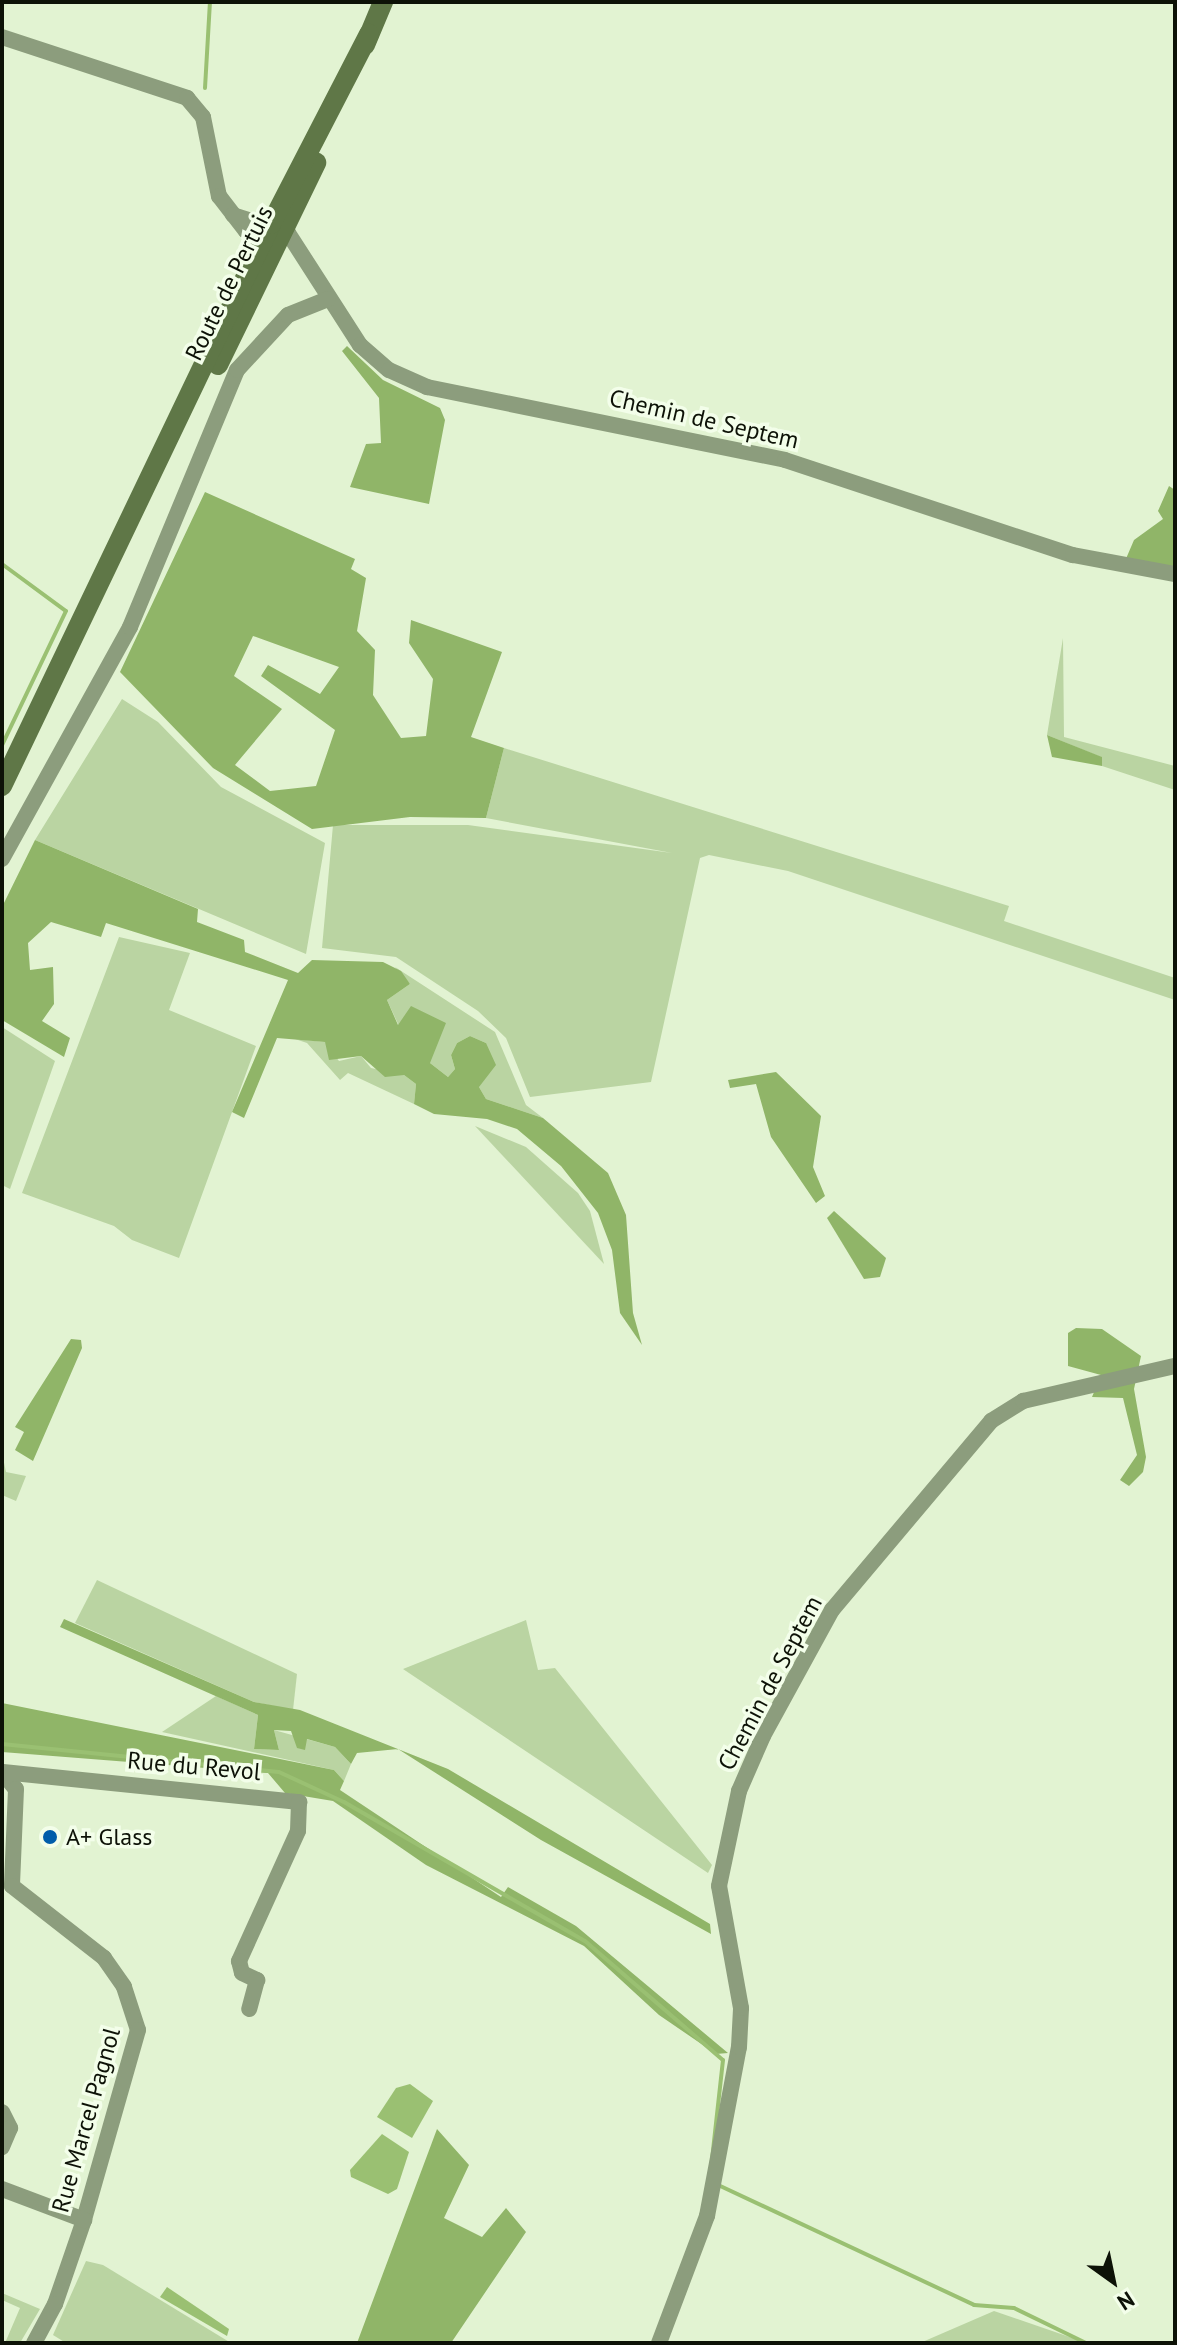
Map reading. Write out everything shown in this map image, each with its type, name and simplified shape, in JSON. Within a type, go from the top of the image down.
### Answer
[{"type":"main road","name":"Route de Pertuis","points":[[2,786],[383,2]]},
{"type":"street","points":[[2,37],[187,98],[203,117],[213,185],[233,215],[273,231]]},
{"type":"street","name":"Chemin de Septem","points":[[273,231],[376,361],[427,387],[785,460],[1073,555],[1175,574]]},
{"type":"street","points":[[2,859],[130,627],[237,370],[288,315],[328,299]]},
{"type":"street","name":"Chemin de Septem","points":[[659,2343],[707,2216],[737,2061],[741,2008],[719,1886],[739,1791],[763,1736],[832,1610],[991,1421],[1023,1401],[1175,1366]]},
{"type":"street","name":"Rue du Revol","points":[[2,1772],[299,1802],[302,1818],[239,1961],[242,1973],[257,1980],[249,2009]]},
{"type":"street","name":"Rue Marcel Pagnol","points":[[2,1772],[16,1789],[12,1886],[104,1958],[137,2019],[136,2052],[84,2220],[55,2304],[34,2343]]},
{"type":"street","points":[[2,2112],[10,2121],[2,2147]]},
{"type":"street","points":[[2,2189],[84,2220]]},
{"type":"shaded area","points":[[347,346],[383,380],[440,408],[445,420],[429,504],[350,487],[366,444],[381,443],[379,398],[342,351]]},
{"type":"shaded area","points":[[1169,486],[1175,490],[1175,569],[1125,561],[1134,540],[1163,519],[1158,511]]},
{"type":"shaded area","points":[[205,492],[355,559],[351,569],[366,578],[357,631],[375,650],[373,695],[401,738],[426,736],[433,679],[409,643],[411,620],[502,652],[471,737],[504,748],[486,818],[410,817],[312,829],[213,768],[120,672]],"holes":[[[253,636],[339,667],[320,694],[268,665],[261,676],[335,730],[316,786],[270,791],[235,765],[282,709],[234,676]]]},
{"type":"shaded area","points":[[1063,638],[1064,737],[1175,766],[1175,790],[1102,766],[1101,757],[1047,735]]},
{"type":"shaded area","points":[[122,699],[158,722],[221,787],[325,843],[306,954],[35,840]]},
{"type":"shaded area","points":[[1047,735],[1102,757],[1102,766],[1052,757]]},
{"type":"shaded area","points":[[504,748],[1009,906],[1004,921],[1175,978],[1175,1000],[788,871],[709,855],[700,858],[651,1082],[530,1097],[506,1038],[478,1011],[396,957],[322,948],[333,825],[468,825],[672,853],[486,818]]},
{"type":"shaded area","points":[[35,840],[198,909],[197,922],[244,940],[245,952],[298,973],[312,960],[383,962],[401,971],[410,984],[387,1000],[398,1025],[411,1006],[446,1023],[430,1063],[448,1077],[455,1069],[451,1055],[457,1043],[470,1036],[486,1043],[496,1065],[479,1087],[486,1099],[543,1118],[608,1173],[626,1215],[633,1313],[642,1345],[620,1313],[612,1250],[598,1213],[561,1166],[517,1129],[487,1119],[434,1114],[414,1104],[416,1084],[404,1075],[385,1077],[361,1056],[329,1060],[325,1042],[277,1038],[244,1118],[232,1112],[288,980],[106,923],[101,937],[51,922],[28,943],[30,970],[53,967],[54,1004],[42,1021],[70,1038],[64,1057],[2,1020],[2,907]]},
{"type":"shaded area","points":[[119,937],[190,953],[169,1010],[256,1046],[179,1258],[132,1240],[114,1226],[22,1193]]},
{"type":"shaded area","points":[[395,967],[495,1032],[526,1105],[543,1118],[486,1099],[479,1087],[486,1043],[470,1036],[457,1043],[451,1055],[455,1069],[448,1077],[430,1063],[399,1026],[387,1000],[410,984]]},
{"type":"shaded area","points":[[2,1027],[55,1061],[10,1189],[2,1185]]},
{"type":"shaded area","points":[[295,1039],[325,1042],[339,1061],[361,1056],[371,1068],[404,1075],[416,1084],[414,1104],[348,1073],[340,1080],[307,1043]]},
{"type":"shaded area","points":[[776,1072],[821,1116],[813,1167],[825,1196],[816,1203],[771,1137],[756,1084],[730,1088],[728,1080]]},
{"type":"shaded area","points":[[475,1126],[526,1147],[578,1193],[590,1211],[604,1264]]},
{"type":"shaded area","points":[[834,1211],[886,1258],[880,1277],[864,1279],[827,1218]]},
{"type":"shaded area","points":[[1076,1328],[1102,1329],[1141,1356],[1134,1389],[1146,1457],[1143,1472],[1129,1486],[1120,1480],[1137,1455],[1123,1398],[1092,1397],[1101,1375],[1068,1366],[1068,1333]]},
{"type":"shaded area","points":[[71,1339],[81,1340],[82,1348],[33,1461],[15,1450],[24,1432],[15,1427]]},
{"type":"shaded area","points":[[2,1453],[6,1472],[26,1476],[16,1501],[2,1495]]},
{"type":"shaded area","points":[[97,1580],[297,1674],[293,1710],[254,1702],[75,1623]]},
{"type":"shaded area","points":[[64,1619],[254,1702],[300,1710],[398,1749],[357,1753],[351,1764],[335,1747],[307,1739],[305,1750],[297,1748],[291,1731],[274,1730],[279,1750],[254,1749],[258,1715],[60,1627]]},
{"type":"shaded area","points":[[526,1620],[538,1670],[555,1668],[712,1865],[708,1873],[403,1669]]},
{"type":"shaded area","points":[[216,1696],[258,1715],[254,1749],[279,1750],[274,1730],[335,1747],[351,1764],[344,1781],[334,1770],[162,1732]]},
{"type":"shaded area","points":[[2,1703],[334,1770],[344,1781],[340,1790],[501,1897],[508,1887],[576,1926],[728,2053],[716,2054],[659,2015],[584,1946],[426,1865],[333,1801],[285,1793],[268,1773],[2,1752]]},
{"type":"shaded area","points":[[398,1749],[448,1769],[710,1924],[711,1934],[541,1840]]},
{"type":"shaded area","points":[[410,2084],[433,2101],[412,2138],[377,2117],[396,2088]]},
{"type":"shaded area","points":[[437,2129],[469,2165],[444,2218],[482,2237],[506,2208],[526,2232],[451,2343],[357,2343]]},
{"type":"shaded area","points":[[382,2134],[409,2152],[397,2189],[388,2194],[351,2177],[350,2170]]},
{"type":"shaded area","points":[[86,2261],[103,2265],[231,2343],[66,2343],[53,2335]]},
{"type":"shaded area","points":[[167,2287],[229,2329],[227,2336],[160,2297]]},
{"type":"shaded area","points":[[2,2293],[40,2309],[20,2343],[5,2343],[20,2308],[2,2300]]},
{"type":"shaded area","points":[[994,2311],[1087,2343],[920,2343]]},
{"type":"waterway","points":[[205,88],[210,2]]},
{"type":"waterway","points":[[2,564],[66,611],[2,745]]},
{"type":"waterway","points":[[2,1744],[279,1772],[344,1802],[585,1941],[723,2060],[710,2178]]},
{"type":"waterway","points":[[716,2184],[974,2305],[1014,2308],[1086,2343]]},
{"type":"place","name":"A+ Glass","points":[[50,1837]]}]
